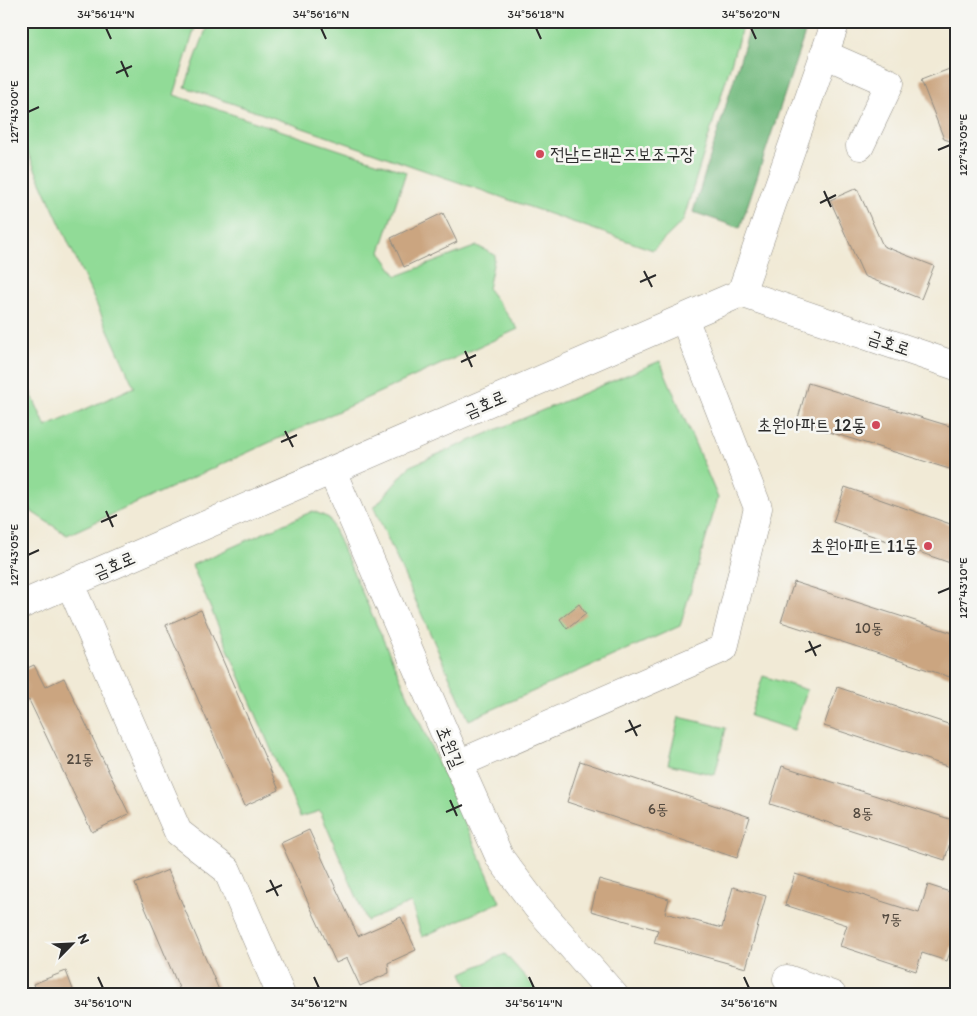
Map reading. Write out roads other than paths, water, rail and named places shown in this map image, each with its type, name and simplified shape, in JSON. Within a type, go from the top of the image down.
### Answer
[{"type":"street","points":[[741,293],[836,21]]},
{"type":"street","points":[[824,54],[890,83],[860,146]]},
{"type":"street","name":"금호로","points":[[24,598],[70,584],[741,293],[956,366]]},
{"type":"street","points":[[458,764],[724,648],[758,508],[684,318]]},
{"type":"street","name":"초원길","points":[[332,470],[500,858],[537,907],[614,995]]},
{"type":"street","points":[[70,584],[178,832],[227,870],[281,995]]},
{"type":"street","points":[[787,979],[832,995]]},
{"type":"place","name":"전남드래곤즈보조구장","points":[[540,154]]},
{"type":"place","name":"초원아파트 12동","points":[[876,425]]},
{"type":"place","name":"초원아파트 11동","points":[[928,546]]}]
